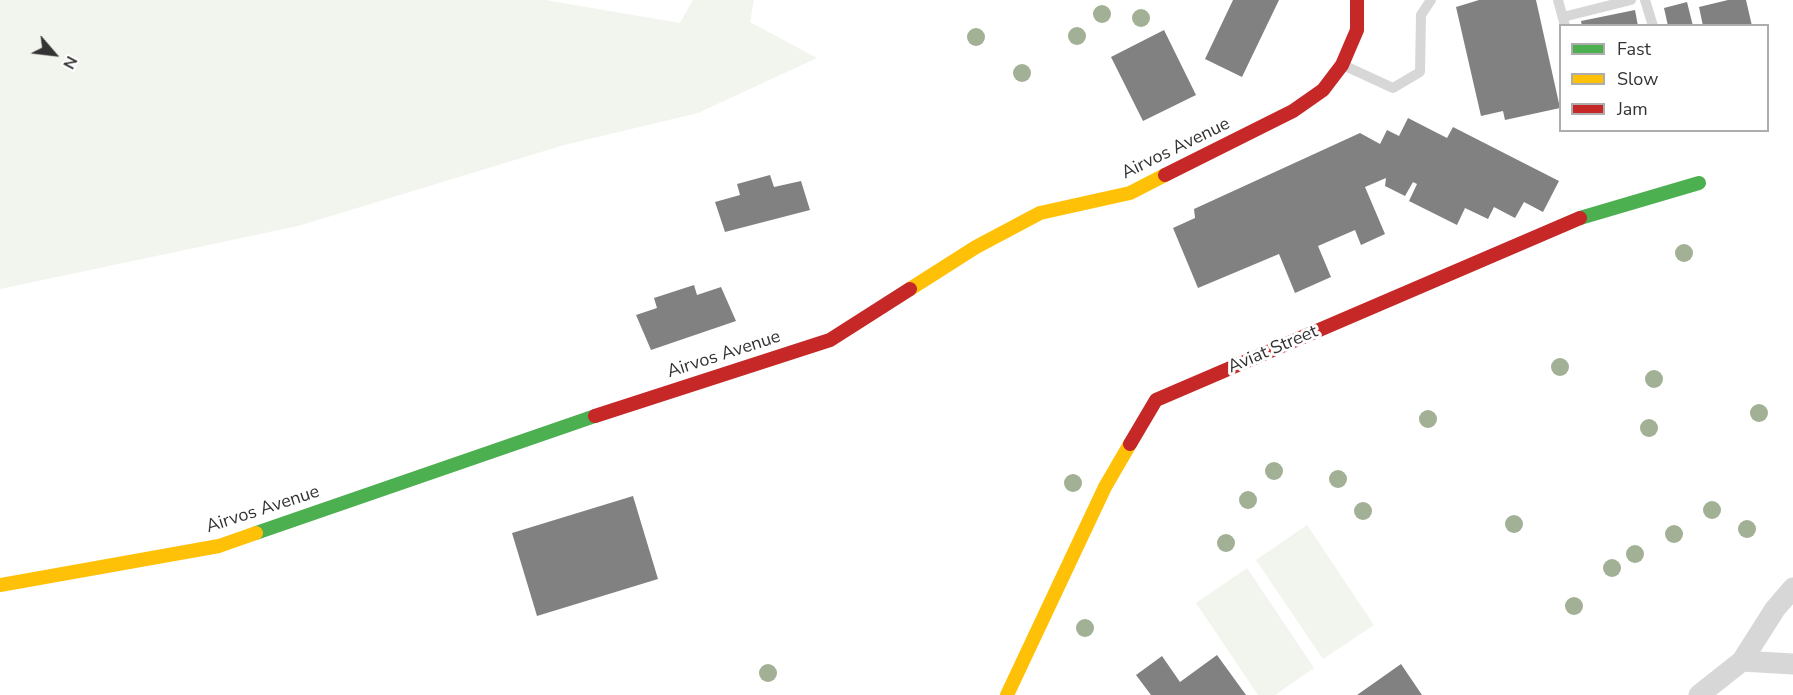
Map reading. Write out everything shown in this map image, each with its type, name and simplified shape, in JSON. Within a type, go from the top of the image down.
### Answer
[{"type":"street","name":"Airvos Avenue","points":[[0,585],[219,546],[586,417],[830,340],[976,247],[1040,213],[1130,193],[1293,111],[1323,90],[1342,65],[1357,30],[1357,0]]},
{"type":"street","name":"Aviat Street","points":[[1007,695],[1104,487],[1155,400],[1576,219],[1699,183]]},
{"type":"street","points":[[1699,695],[1742,660],[1793,588]]},
{"type":"street","points":[[1742,660],[1793,664]]},
{"type":"lane","points":[[1342,65],[1393,88],[1420,72],[1421,15],[1431,0]]},
{"type":"lane","points":[[1558,0],[1564,22],[1631,0]]},
{"type":"lane","points":[[1645,0],[1652,24]]},
{"type":"shaded area","points":[[0,0],[545,0],[680,23],[693,0],[754,0],[750,22],[817,58],[698,113],[564,145],[298,226],[0,289]]},
{"type":"shaded area","points":[[1307,525],[1374,625],[1323,659],[1256,560]]},
{"type":"shaded area","points":[[1247,568],[1314,668],[1275,695],[1258,695],[1196,603]]},
{"type":"building","points":[[1233,0],[1279,0],[1242,77],[1205,59]]},
{"type":"building","points":[[1479,0],[1536,0],[1559,108],[1505,120],[1503,111],[1481,116],[1456,7]]},
{"type":"building","points":[[1728,0],[1746,0],[1752,24],[1703,24],[1699,7]]},
{"type":"building","points":[[1687,2],[1692,24],[1668,24],[1664,8]]},
{"type":"building","points":[[1635,10],[1638,24],[1582,24],[1581,21]]},
{"type":"building","points":[[1164,30],[1196,95],[1143,121],[1111,57]]},
{"type":"building","points":[[1408,118],[1447,138],[1453,127],[1559,181],[1543,212],[1524,202],[1515,218],[1494,207],[1488,219],[1465,208],[1457,225],[1409,201],[1417,184],[1413,182],[1405,196],[1385,186],[1386,178],[1365,187],[1385,234],[1361,245],[1355,230],[1318,246],[1331,277],[1295,293],[1279,254],[1198,288],[1173,228],[1195,218],[1194,209],[1360,133],[1380,144],[1387,130],[1399,136]]},
{"type":"building","points":[[770,175],[774,187],[801,181],[810,210],[725,232],[715,202],[740,195],[737,184]]},
{"type":"building","points":[[694,285],[697,295],[721,287],[736,321],[651,350],[636,315],[657,308],[654,298]]},
{"type":"building","points":[[633,496],[658,579],[537,616],[512,533]]},
{"type":"building","points":[[1217,655],[1246,695],[1151,695],[1136,675],[1162,656],[1180,682]]},
{"type":"building","points":[[1401,664],[1422,695],[1357,695]]},
{"type":"traffic: fast","points":[[1580,218],[1699,183]]},
{"type":"traffic: fast","points":[[256,533],[595,416]]},
{"type":"traffic: slow","points":[[910,289],[976,247],[1040,213],[1130,193],[1165,175]]},
{"type":"traffic: slow","points":[[1007,695],[1105,487],[1130,444]]},
{"type":"traffic: slow","points":[[0,585],[219,546],[256,533]]},
{"type":"traffic: jam","points":[[1165,175],[1293,111],[1323,90],[1342,65],[1357,30],[1357,0]]},
{"type":"traffic: jam","points":[[1130,444],[1156,400],[1580,218]]},
{"type":"traffic: jam","points":[[595,416],[830,340],[910,289]]}]
